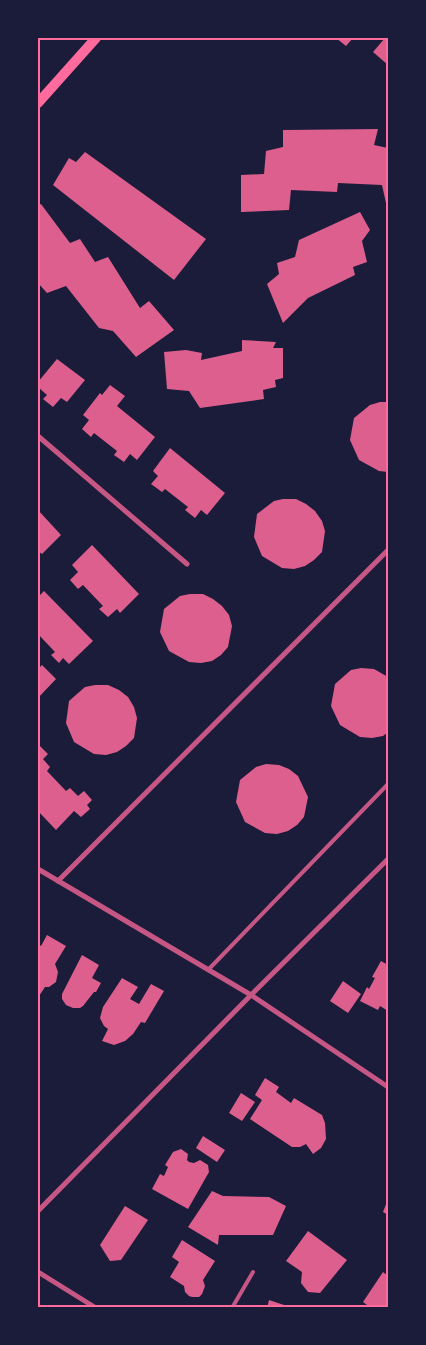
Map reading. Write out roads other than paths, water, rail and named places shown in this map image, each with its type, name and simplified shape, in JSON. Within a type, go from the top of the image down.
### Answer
[{"type":"main road","points":[[38,103],[96,38]]},
{"type":"street","points":[[38,436],[187,564]]},
{"type":"street","points":[[58,881],[388,550]]},
{"type":"street","points":[[38,1211],[388,859]]},
{"type":"street","points":[[38,869],[251,995],[388,1087]]},
{"type":"street","points":[[38,1272],[96,1308]]},
{"type":"lane","points":[[208,970],[388,784]]},
{"type":"lane","points":[[232,1308],[253,1272]]}]
